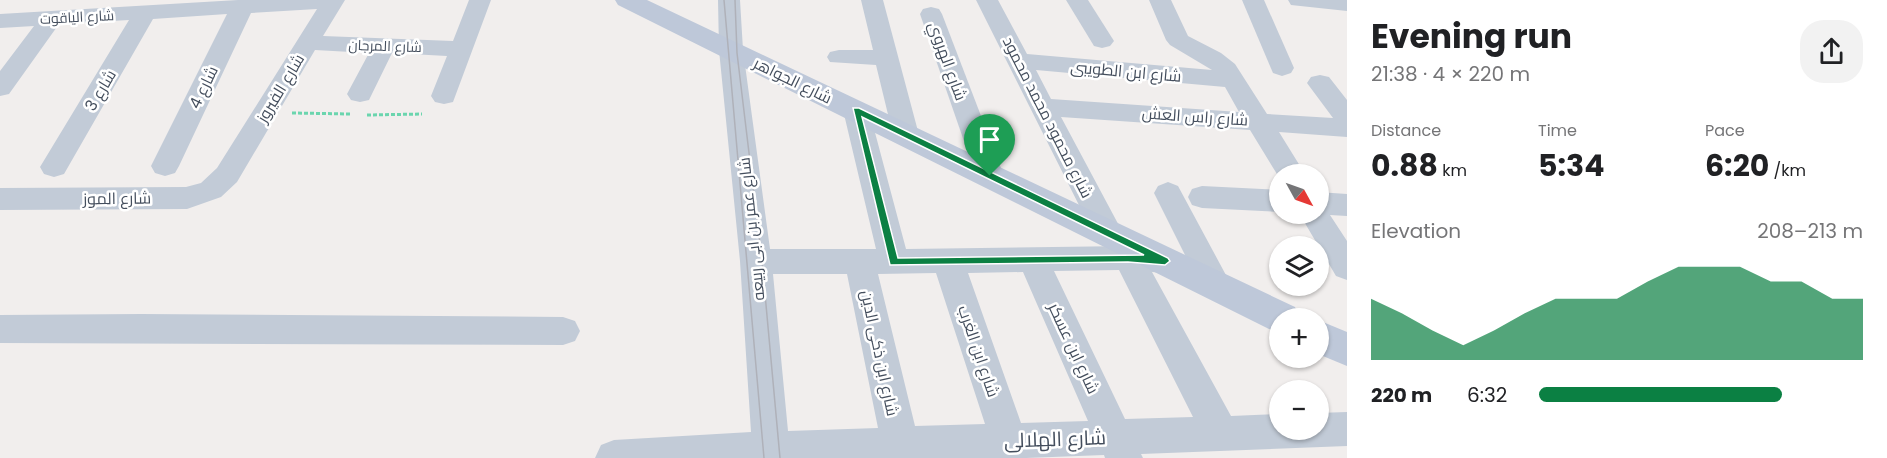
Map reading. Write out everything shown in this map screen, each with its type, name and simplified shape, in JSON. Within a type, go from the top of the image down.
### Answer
[{"type":"main road","name":"شارع الجواهر","points":[[627,0],[990,176],[1118,246]]},
{"type":"main road","points":[[1165,261],[1269,312]]},
{"type":"main road","points":[[1329,341],[1347,350]]},
{"type":"street","points":[[444,96],[480,0]]},
{"type":"street","name":"شارع عمر بن ابى ربيعه","points":[[729,0],[731,50],[756,261],[769,453]]},
{"type":"street","points":[[872,0],[906,135]]},
{"type":"street","name":"شارع محمود محمد محمود","points":[[987,0],[1042,107],[1221,434]]},
{"type":"street","points":[[1077,0],[1102,41]]},
{"type":"street","points":[[1160,0],[1178,40],[1212,58],[1226,69],[1284,164]]},
{"type":"street","points":[[1252,0],[1282,68]]},
{"type":"street","points":[[1299,0],[1338,3],[1347,25]]},
{"type":"street","name":"شارع الياقوت","points":[[0,21],[333,1]]},
{"type":"street","name":"شارع الفيروز","points":[[227,175],[333,1]]},
{"type":"street","name":"شارع 4","points":[[165,166],[242,7]]},
{"type":"street","name":"شارع 3","points":[[54,167],[145,12]]},
{"type":"street","name":"شارع الهروي","points":[[931,14],[990,176]]},
{"type":"street","points":[[0,87],[52,18]]},
{"type":"street","name":"شارع المرجان","points":[[308,43],[462,49]]},
{"type":"street","points":[[360,94],[384,46]]},
{"type":"street","points":[[839,57],[887,58]]},
{"type":"street","name":"شارع ابن الطويبى","points":[[1019,61],[1233,80]]},
{"type":"street","points":[[1320,83],[1347,118]]},
{"type":"street","name":"شارع راس العش","points":[[1042,107],[1258,120],[1347,128]]},
{"type":"street","points":[[856,110],[894,262]]},
{"type":"street","name":"شارع الموز","points":[[0,200],[187,198],[211,190],[227,175]]},
{"type":"street","points":[[1168,193],[1216,286]]},
{"type":"street","points":[[1202,197],[1269,200]]},
{"type":"street","points":[[1329,204],[1347,205]]},
{"type":"street","points":[[1321,224],[1347,267]]},
{"type":"street","points":[[756,261],[1033,260],[1118,246],[1165,261]]},
{"type":"street","name":"شارع ابن عسكر","points":[[1033,260],[1120,448]]},
{"type":"street","name":"شارع ابن الغرب","points":[[948,261],[1009,441]]},
{"type":"street","name":"شارع ابن ذكى الدين","points":[[860,262],[900,444]]},
{"type":"street","points":[[0,329],[81,328],[416,334],[563,331]]},
{"type":"street","name":"شارع الهلالى","points":[[614,458],[769,453],[900,444],[961,450],[1009,441],[1120,448],[1221,434],[1347,429]]},
{"type":"path","points":[[265,113],[422,114]]},
{"type":"tram line","points":[[724,0],[764,458]]},
{"type":"tram line","points":[[735,0],[737,53],[762,261],[780,458]]},
{"type":"route","points":[[856,110],[990,176],[1165,261],[1128,258],[894,262],[856,110]]}]
